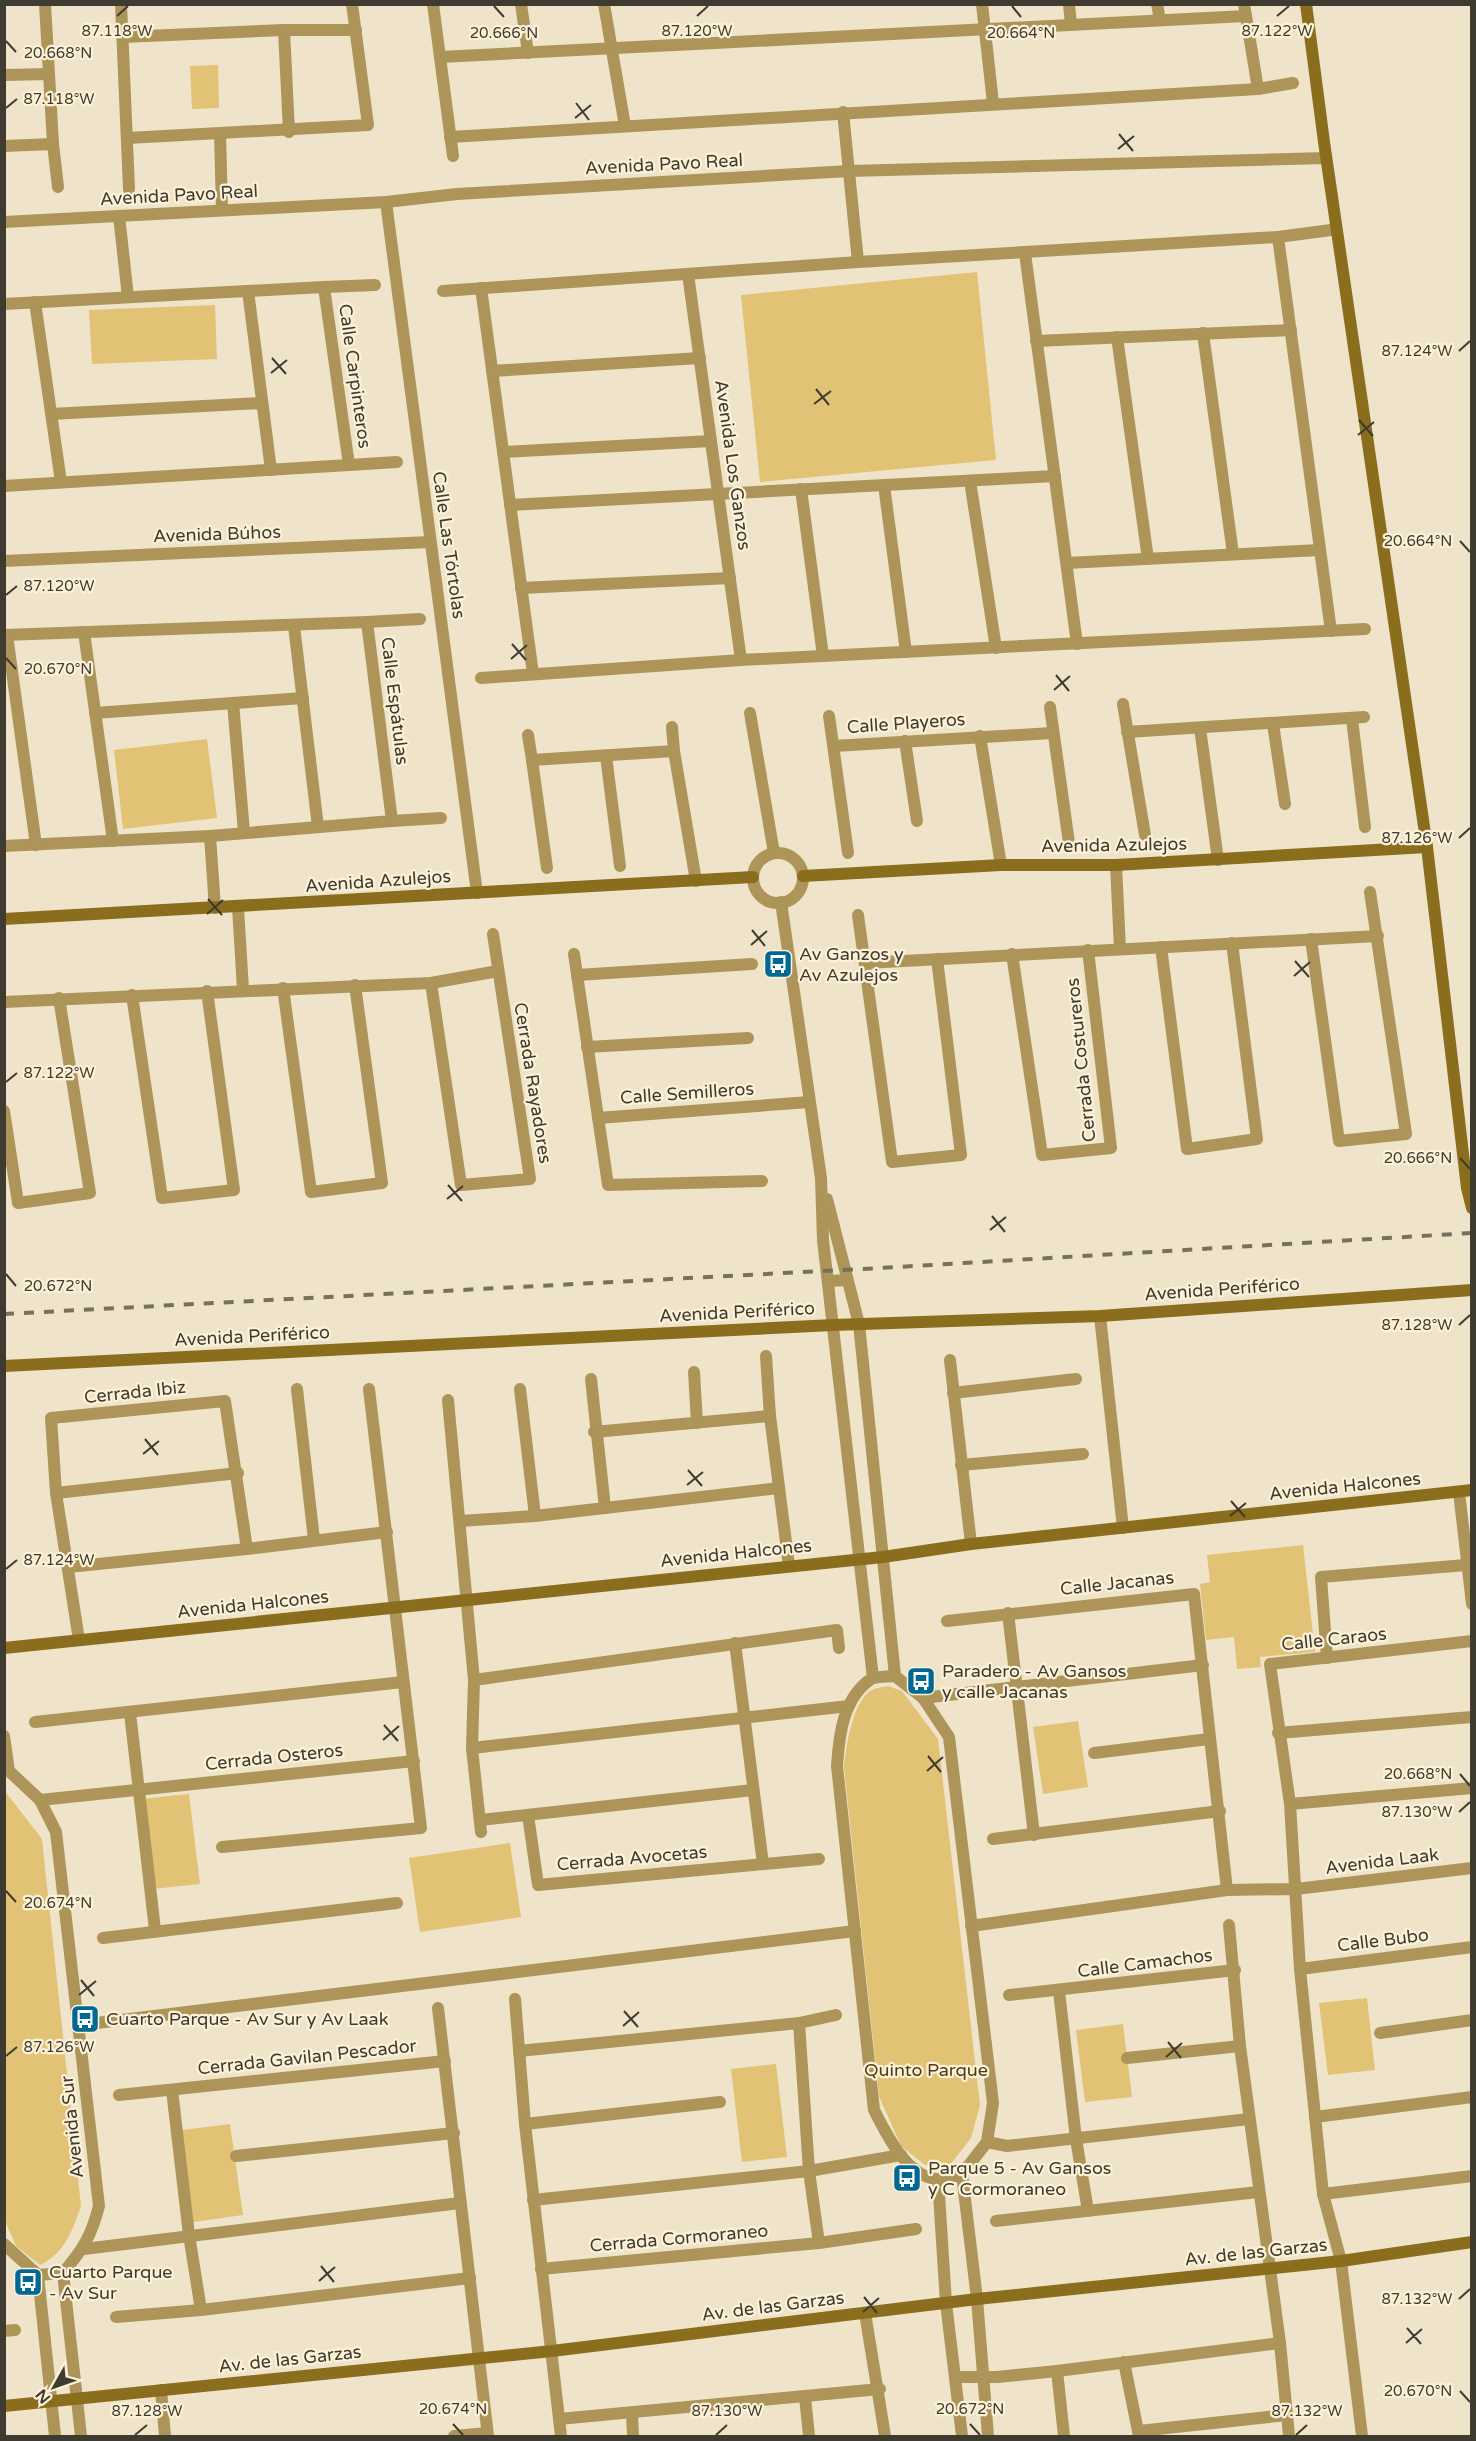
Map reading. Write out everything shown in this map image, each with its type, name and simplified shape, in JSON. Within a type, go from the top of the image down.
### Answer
[{"type":"main road","points":[[1306,4],[1326,158],[1427,847],[1467,1188],[1472,1208]]},
{"type":"main road","name":"Avenida Azulejos","points":[[803,876],[1001,865],[1116,865],[1427,847]]},
{"type":"main road","name":"Avenida Azulejos","points":[[4,919],[238,908],[753,877]]},
{"type":"main road","name":"Avenida Periférico","points":[[4,1366],[833,1325],[1100,1316],[1472,1290]]},
{"type":"main road","name":"Avenida Halcones","points":[[4,1648],[396,1603],[466,1600],[883,1557],[970,1544],[1465,1491]]},
{"type":"main road","name":"Av. de las Garzas","points":[[51,2400],[476,2357],[553,2357],[865,2313],[1341,2261],[1472,2242]]},
{"type":"main road","points":[[4,2406],[51,2400]]},
{"type":"street","points":[[45,4],[53,144],[58,187]]},
{"type":"street","points":[[121,4],[129,189]]},
{"type":"street","points":[[128,138],[289,132],[368,125],[352,4]]},
{"type":"street","points":[[433,4],[453,156]]},
{"type":"street","points":[[521,4],[528,53]]},
{"type":"street","points":[[604,4],[625,126]]},
{"type":"street","points":[[982,4],[993,103]]},
{"type":"street","points":[[1069,4],[1071,25]]},
{"type":"street","points":[[1157,4],[1160,20]]},
{"type":"street","points":[[440,57],[1160,20],[1245,10],[1258,89]]},
{"type":"street","points":[[123,37],[284,30],[356,30]]},
{"type":"street","points":[[284,30],[289,132]]},
{"type":"street","points":[[4,75],[49,74]]},
{"type":"street","points":[[450,137],[1258,89],[1293,83]]},
{"type":"street","points":[[843,112],[858,262]]},
{"type":"street","points":[[220,133],[222,210]]},
{"type":"street","points":[[4,146],[53,144]]},
{"type":"street","name":"Avenida Pavo Real","points":[[4,222],[386,202],[457,194],[849,171],[1326,158]]},
{"type":"street","name":"Calle Las Tórtolas","points":[[386,202],[477,893]]},
{"type":"street","points":[[119,216],[128,297]]},
{"type":"street","points":[[443,291],[858,262],[1278,237],[1331,230]]},
{"type":"street","points":[[1278,237],[1331,631]]},
{"type":"street","points":[[1025,253],[1077,644]]},
{"type":"street","name":"Avenida Los Ganzos","points":[[688,274],[741,660]]},
{"type":"street","points":[[324,287],[375,285]]},
{"type":"street","name":"Calle Carpinteros","points":[[4,304],[324,287],[349,465],[4,486]]},
{"type":"street","points":[[481,288],[533,674]]},
{"type":"street","points":[[248,291],[271,470]]},
{"type":"street","points":[[36,302],[61,482]]},
{"type":"street","points":[[1036,341],[1291,330]]},
{"type":"street","points":[[1203,333],[1233,554]]},
{"type":"street","points":[[1117,337],[1148,559]]},
{"type":"street","points":[[492,371],[700,357]]},
{"type":"street","points":[[51,414],[262,403]]},
{"type":"street","points":[[503,452],[711,441]]},
{"type":"street","points":[[349,465],[397,462]]},
{"type":"street","points":[[510,504],[1055,476]]},
{"type":"street","points":[[970,481],[996,648]]},
{"type":"street","points":[[884,485],[906,652]]},
{"type":"street","points":[[801,489],[823,656]]},
{"type":"street","name":"Avenida Búhos","points":[[4,561],[430,542]]},
{"type":"street","points":[[1067,563],[1320,550]]},
{"type":"street","points":[[521,588],[730,578]]},
{"type":"street","points":[[367,622],[420,620]]},
{"type":"street","name":"Calle Espátulas","points":[[5,635],[367,622],[392,821]]},
{"type":"street","points":[[294,626],[318,827]]},
{"type":"street","points":[[480,678],[741,660],[1365,629]]},
{"type":"street","points":[[84,632],[113,840]]},
{"type":"street","points":[[5,635],[36,845]]},
{"type":"street","points":[[95,713],[303,698]]},
{"type":"street","points":[[232,703],[244,832]]},
{"type":"street","points":[[1123,704],[1145,835]]},
{"type":"street","points":[[1050,707],[1069,843]]},
{"type":"street","points":[[750,713],[774,853]]},
{"type":"street","points":[[829,716],[834,746]]},
{"type":"street","points":[[1127,732],[1358,718],[1365,827]]},
{"type":"street","points":[[1273,724],[1285,804]]},
{"type":"street","points":[[672,727],[696,881]]},
{"type":"street","points":[[1200,728],[1218,860]]},
{"type":"street","name":"Calle Playeros","points":[[848,853],[834,746],[1052,733]]},
{"type":"street","points":[[528,735],[547,868]]},
{"type":"street","name":"Calle Playeros","points":[[980,736],[1001,865]]},
{"type":"street","points":[[905,741],[917,821]]},
{"type":"street","points":[[532,760],[674,751]]},
{"type":"street","points":[[606,756],[620,866]]},
{"type":"street","points":[[4,846],[210,836],[441,818]]},
{"type":"street","points":[[210,836],[215,908]]},
{"type":"street","points":[[774,853],[790,856],[801,868],[803,876],[795,897],[781,902],[762,896],[753,877],[757,864],[774,853]]},
{"type":"street","points":[[1116,865],[1120,949]]},
{"type":"street","points":[[1311,939],[1339,1141],[1406,1134],[1370,892]]},
{"type":"street","points":[[781,902],[821,1178],[859,1324],[895,1676]]},
{"type":"street","points":[[238,908],[243,989]]},
{"type":"street","points":[[858,915],[892,1162],[961,1155],[937,959]]},
{"type":"street","name":"Cerrada Rayadores","points":[[431,983],[461,1185],[530,1179],[493,934]]},
{"type":"street","name":"Cerrada Costureros","points":[[865,963],[1378,936]]},
{"type":"street","points":[[1161,947],[1187,1149],[1257,1139],[1232,943]]},
{"type":"street","name":"Cerrada Costureros","points":[[1012,954],[1042,1155],[1111,1148],[1088,950]]},
{"type":"street","name":"Calle Semilleros","points":[[574,954],[598,1118],[809,1102]]},
{"type":"street","points":[[577,975],[752,964]]},
{"type":"street","points":[[4,1002],[243,989],[431,983],[498,971]]},
{"type":"street","points":[[283,988],[311,1192],[381,1184],[355,985]]},
{"type":"street","points":[[132,995],[162,1198],[234,1190],[207,992]]},
{"type":"street","points":[[4,1111],[18,1203],[90,1193],[59,998]]},
{"type":"street","points":[[587,1047],[748,1038]]},
{"type":"street","points":[[598,1118],[608,1185],[762,1181]]},
{"type":"street","points":[[821,1178],[823,1240],[873,1678]]},
{"type":"street","points":[[823,1240],[838,1238]]},
{"type":"street","points":[[829,1281],[847,1280]]},
{"type":"street","points":[[1100,1316],[1123,1528]]},
{"type":"street","points":[[766,1356],[770,1416],[789,1566]]},
{"type":"street","points":[[950,1360],[970,1544]]},
{"type":"street","points":[[694,1372],[697,1423]]},
{"type":"street","points":[[591,1379],[594,1432],[605,1508]]},
{"type":"street","points":[[953,1393],[1076,1379]]},
{"type":"street","points":[[297,1389],[314,1540]]},
{"type":"street","points":[[222,1847],[421,1828],[369,1389]]},
{"type":"street","points":[[520,1389],[535,1516]]},
{"type":"street","points":[[448,1400],[474,1680],[472,1749],[481,1826],[528,1815],[753,1790]]},
{"type":"street","name":"Cerrada Ibiz","points":[[80,1640],[56,1493],[51,1418],[225,1401],[238,1473],[247,1550]]},
{"type":"street","points":[[594,1432],[770,1416]]},
{"type":"street","points":[[961,1465],[1083,1454]]},
{"type":"street","points":[[56,1493],[238,1473]]},
{"type":"street","points":[[460,1521],[535,1516],[779,1488]]},
{"type":"street","points":[[1465,1491],[1460,1505],[1472,1604]]},
{"type":"street","points":[[68,1567],[247,1550],[387,1532]]},
{"type":"street","points":[[1328,1658],[1321,1577],[1466,1565]]},
{"type":"street","name":"Calle Jacanas","points":[[947,1621],[1194,1594],[1227,1890]]},
{"type":"street","points":[[1008,1613],[1034,1835]]},
{"type":"street","points":[[474,1680],[837,1630],[839,1648]]},
{"type":"street","name":"Calle Caraos","points":[[1296,1889],[1290,1804],[1278,1733],[1270,1664],[1472,1641]]},
{"type":"street","points":[[735,1643],[763,1864]]},
{"type":"street","points":[[923,1698],[1203,1665]]},
{"type":"street","points":[[895,1676],[923,1698],[949,1737],[993,2103],[987,2142],[962,2174],[938,2180],[917,2170],[901,2156],[891,2144],[874,2110],[837,1766],[840,1730],[856,1694],[873,1678],[895,1676]]},
{"type":"street","points":[[35,1722],[404,1682]]},
{"type":"street","points":[[472,1749],[849,1706]]},
{"type":"street","points":[[130,1713],[156,1930]]},
{"type":"street","points":[[1278,1733],[1472,1717]]},
{"type":"street","name":"Avenida Sur","points":[[4,1736],[7,1771],[40,1800],[56,1832],[80,2025],[99,2206],[92,2233],[84,2249],[63,2273]]},
{"type":"street","points":[[1094,1753],[1209,1739]]},
{"type":"street","name":"Cerrada Osteros","points":[[40,1800],[414,1761]]},
{"type":"street","points":[[1290,1804],[1472,1788]]},
{"type":"street","points":[[993,1839],[1220,1811]]},
{"type":"street","name":"Cerrada Avocetas","points":[[528,1815],[538,1885],[819,1859]]},
{"type":"street","name":"Avenida Laak","points":[[971,1926],[1227,1890],[1296,1889],[1472,1868]]},
{"type":"street","points":[[1296,1889],[1300,1969],[1323,2194],[1341,2261],[1362,2436]]},
{"type":"street","points":[[103,1938],[397,1903]]},
{"type":"street","points":[[1229,1924],[1240,2046],[1280,2343],[1289,2436]]},
{"type":"street","points":[[80,2025],[855,1931]]},
{"type":"street","name":"Calle Bubo","points":[[1300,1969],[1472,1947]]},
{"type":"street","name":"Calle Camachos","points":[[1010,1995],[1235,1971]]},
{"type":"street","name":"Calle Camachos","points":[[1059,1991],[1076,2139],[1088,2211]]},
{"type":"street","points":[[515,1999],[525,2124],[561,2436]]},
{"type":"street","name":"Cerrada Gavilan Pescador","points":[[438,2008],[470,2278],[476,2357],[487,2435]]},
{"type":"street","points":[[519,2051],[799,2023],[836,2015]]},
{"type":"street","points":[[1380,2033],[1472,2020]]},
{"type":"street","points":[[799,2023],[809,2171],[819,2243]]},
{"type":"street","points":[[1127,2058],[1240,2046]]},
{"type":"street","name":"Cerrada Gavilan Pescador","points":[[119,2095],[445,2061]]},
{"type":"street","points":[[172,2090],[189,2235],[201,2310]]},
{"type":"street","points":[[1315,2116],[1472,2097]]},
{"type":"street","points":[[525,2124],[720,2102]]},
{"type":"street","points":[[987,2142],[1007,2146],[1249,2120]]},
{"type":"street","points":[[236,2156],[454,2133]]},
{"type":"street","points":[[533,2200],[809,2171],[901,2156]]},
{"type":"street","points":[[962,2174],[977,2299],[988,2436]]},
{"type":"street","points":[[1323,2194],[1472,2176]]},
{"type":"street","points":[[938,2180],[946,2303],[962,2436]]},
{"type":"street","points":[[996,2221],[1258,2192]]},
{"type":"street","points":[[84,2249],[114,2243],[460,2203]]},
{"type":"street","name":"Cerrada Cormoraneo","points":[[541,2269],[819,2243],[916,2229]]},
{"type":"street","points":[[4,2244],[10,2258],[38,2275],[63,2273],[81,2436]]},
{"type":"street","points":[[38,2275],[56,2436]]},
{"type":"street","points":[[116,2317],[201,2310],[470,2278]]},
{"type":"street","points":[[865,2313],[870,2327],[885,2436]]},
{"type":"street","points":[[956,2377],[1057,2371],[1280,2343]]},
{"type":"street","points":[[1124,2362],[1139,2434],[1287,2415]]},
{"type":"street","points":[[1057,2371],[1064,2436]]},
{"type":"street","points":[[559,2419],[880,2389]]},
{"type":"street","points":[[161,2390],[165,2436]]},
{"type":"street","points":[[805,2397],[809,2436]]},
{"type":"street","points":[[632,2413],[633,2436]]},
{"type":"street","points":[[454,2436],[487,2435]]},
{"type":"green space","points":[[218,65],[219,108],[192,109],[190,66]]},
{"type":"green space","points":[[977,272],[996,460],[760,482],[741,295]]},
{"type":"green space","points":[[215,305],[217,359],[92,364],[89,310]]},
{"type":"green space","points":[[207,739],[217,818],[123,829],[114,750]]},
{"type":"green space","points":[[1303,1545],[1315,1652],[1260,1657],[1261,1667],[1237,1669],[1234,1637],[1206,1640],[1200,1584],[1210,1582],[1207,1555]]},
{"type":"green space","name":"Quinto Parque","points":[[888,1686],[902,1691],[938,1739],[980,2105],[971,2138],[950,2165],[925,2165],[901,2146],[879,2096],[844,1767],[854,1715],[870,1691]]},
{"type":"green space","points":[[1078,1721],[1088,1787],[1043,1794],[1033,1727]]},
{"type":"green space","points":[[4,1790],[42,1839],[81,2206],[62,2248],[40,2265],[16,2246],[5,2221]]},
{"type":"green space","points":[[189,1794],[200,1884],[152,1889],[141,1799]]},
{"type":"green space","points":[[510,1843],[521,1917],[420,1932],[409,1858]]},
{"type":"green space","points":[[1367,1998],[1375,2070],[1328,2075],[1319,2003]]},
{"type":"green space","points":[[1123,2024],[1132,2097],[1085,2102],[1076,2030]]},
{"type":"green space","points":[[776,2064],[787,2157],[742,2162],[731,2069]]},
{"type":"green space","points":[[230,2124],[243,2215],[187,2223],[175,2131]]},
{"type":"railway","points":[[4,1314],[880,1268],[1472,1233]]},
{"type":"place","name":"Av Ganzos y Av Azulejos","points":[[778,964]]},
{"type":"place","name":"Paradero - Av Gansos y calle Jacanas","points":[[921,1681]]},
{"type":"place","name":"Cuarto Parque - Av Sur y Av Laak","points":[[85,2019]]},
{"type":"place","name":"Parque 5 - Av Gansos y C Cormoraneo","points":[[907,2178]]},
{"type":"place","name":"Cuarto Parque - Av Sur","points":[[28,2282]]}]
